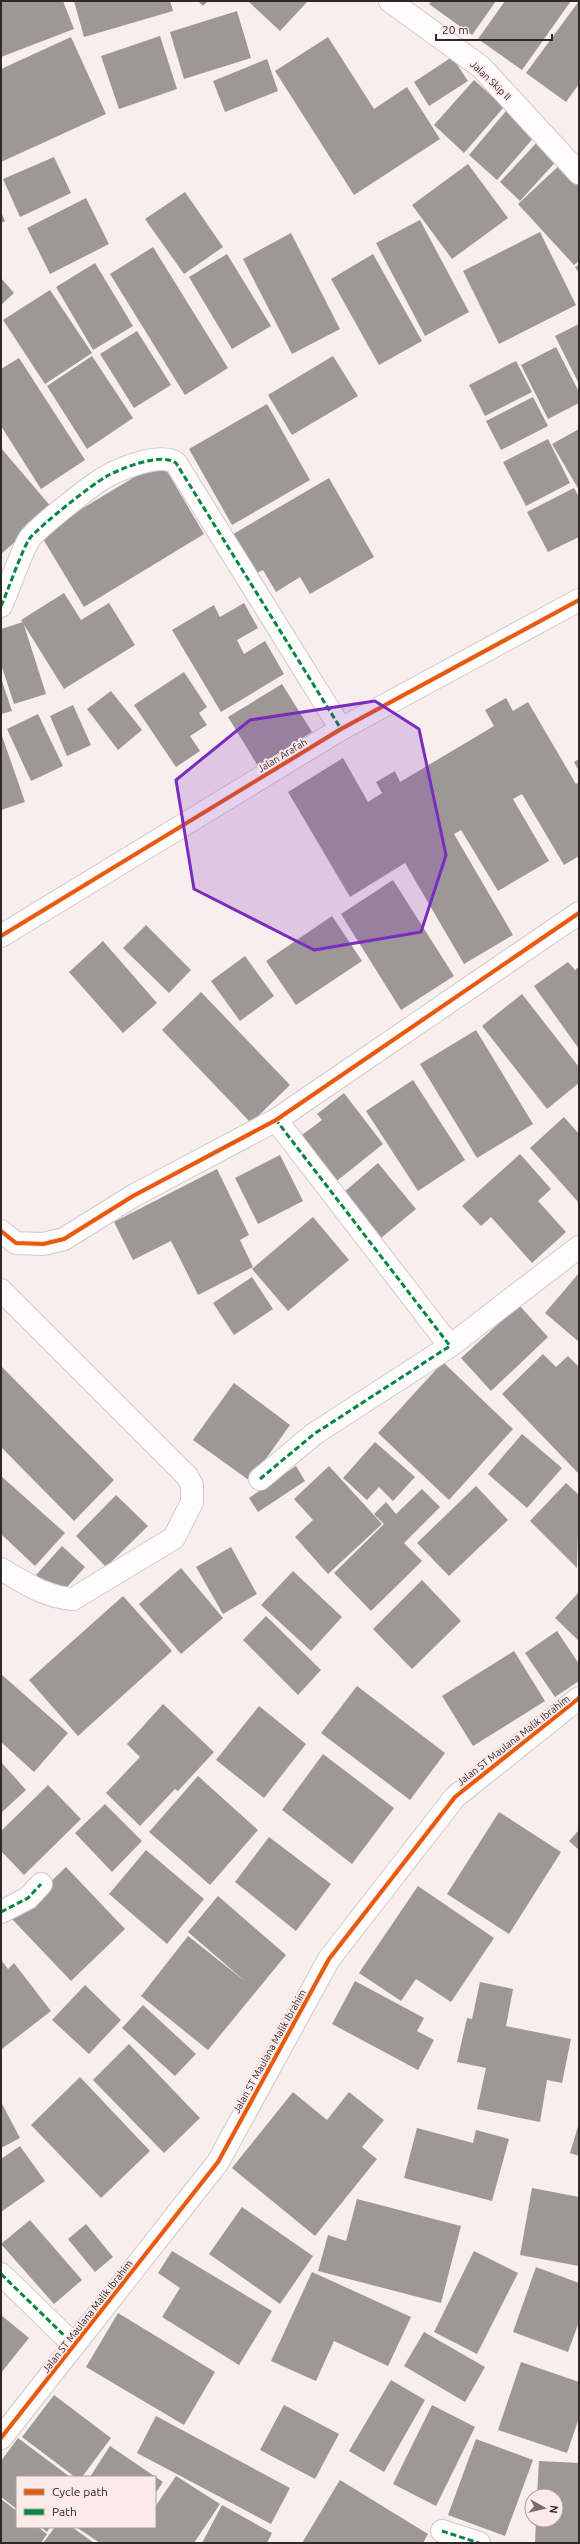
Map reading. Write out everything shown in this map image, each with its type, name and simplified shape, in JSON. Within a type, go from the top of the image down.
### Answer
[{"type":"street","name":"Jalan Skip II","points":[[390,1],[481,67],[579,173]]},
{"type":"street","points":[[1,606],[30,539],[55,517],[106,476],[150,460],[164,458],[170,459],[176,463],[341,729]]},
{"type":"street","name":"Jalan Arafah","points":[[1,936],[341,729],[579,600]]},
{"type":"street","points":[[1,1231],[16,1243],[42,1244],[64,1239],[133,1196],[276,1120],[579,913]]},
{"type":"street","points":[[276,1120],[450,1346]]},
{"type":"street","points":[[260,1479],[314,1434],[450,1346],[579,1247]]},
{"type":"street","points":[[1,1290],[187,1476],[192,1485],[192,1502],[174,1538],[73,1599],[57,1598],[42,1593],[1,1569]]},
{"type":"street","name":"Jalan ST Maulana Malik Ibrahim","points":[[1,2438],[218,2162],[328,1959],[435,1822],[455,1797],[579,1698]]},
{"type":"street","points":[[1,1912],[28,1898],[40,1884]]},
{"type":"street","points":[[1,2274],[74,2345]]},
{"type":"street","points":[[442,2531],[479,2543]]},
{"type":"highlighted area","points":[[375,701],[419,729],[446,855],[421,932],[314,950],[194,889],[176,780],[250,720]]},
{"type":"building","points":[[1,1],[63,1],[74,29],[1,57]]},
{"type":"building","points":[[74,1],[170,1],[173,11],[84,37]]},
{"type":"building","points":[[198,1],[208,1],[203,6]]},
{"type":"building","points":[[248,1],[308,1],[280,31]]},
{"type":"building","points":[[432,1],[496,1],[472,35],[429,4]]},
{"type":"building","points":[[505,1],[571,1],[522,70],[478,39]]},
{"type":"building","points":[[579,1],[579,84],[566,102],[526,73]]},
{"type":"building","points":[[237,11],[251,58],[184,79],[170,32]]},
{"type":"building","points":[[160,36],[177,89],[119,109],[101,56]]},
{"type":"building","points":[[71,37],[106,114],[1,162],[1,69]]},
{"type":"building","points":[[328,37],[374,109],[407,87],[440,139],[354,195],[275,71]]},
{"type":"building","points":[[452,57],[468,81],[429,106],[414,82]]},
{"type":"building","points":[[267,59],[278,91],[225,112],[213,81]]},
{"type":"building","points":[[474,80],[504,107],[464,153],[434,125]]},
{"type":"building","points":[[507,110],[536,135],[497,180],[469,155]]},
{"type":"building","points":[[540,139],[560,157],[520,201],[500,182]]},
{"type":"building","points":[[54,157],[71,193],[20,217],[3,179]]},
{"type":"building","points":[[564,161],[579,179],[579,261],[574,265],[518,204]]},
{"type":"building","points":[[468,164],[508,218],[452,259],[412,205]]},
{"type":"building","points":[[185,192],[223,247],[184,274],[145,219]]},
{"type":"building","points":[[86,198],[109,244],[50,274],[27,228]]},
{"type":"building","points":[[1,212],[5,221],[1,223]]},
{"type":"building","points":[[420,220],[469,312],[425,336],[376,243]]},
{"type":"building","points":[[540,232],[576,305],[499,344],[463,271]]},
{"type":"building","points":[[291,233],[340,329],[292,354],[243,259]]},
{"type":"building","points":[[153,247],[228,368],[185,395],[110,274]]},
{"type":"building","points":[[227,254],[271,326],[232,349],[189,277]]},
{"type":"building","points":[[373,254],[422,341],[379,365],[331,279]]},
{"type":"building","points":[[95,263],[133,326],[93,350],[56,287]]},
{"type":"building","points":[[579,265],[579,273],[575,267]]},
{"type":"building","points":[[1,278],[14,293],[1,305]]},
{"type":"building","points":[[50,290],[92,353],[45,384],[3,320]]},
{"type":"building","points":[[579,324],[579,384],[555,336]]},
{"type":"building","points":[[137,331],[171,385],[134,408],[100,354]]},
{"type":"building","points":[[556,347],[579,392],[579,403],[548,419],[521,365]]},
{"type":"building","points":[[92,356],[133,418],[87,449],[47,386]]},
{"type":"building","points":[[333,356],[358,396],[292,435],[268,395]]},
{"type":"building","points":[[19,358],[85,460],[41,489],[1,426],[1,369]]},
{"type":"building","points":[[516,361],[532,392],[485,416],[469,385]]},
{"type":"building","points":[[533,397],[548,426],[501,450],[486,421]]},
{"type":"building","points":[[267,404],[310,480],[232,525],[189,449]]},
{"type":"building","points":[[579,429],[579,490],[552,444]]},
{"type":"building","points":[[548,439],[570,483],[526,506],[503,462]]},
{"type":"building","points":[[1,448],[53,509],[1,554]]},
{"type":"building","points":[[161,461],[204,534],[84,607],[40,534]]},
{"type":"building","points":[[329,478],[374,557],[310,594],[300,577],[276,592],[263,570],[251,576],[228,537]]},
{"type":"building","points":[[574,488],[579,497],[579,537],[548,552],[527,512]]},
{"type":"building","points":[[64,593],[81,620],[109,603],[135,645],[64,689],[21,620]]},
{"type":"building","points":[[244,603],[258,628],[237,640],[244,654],[265,641],[284,674],[221,712],[172,630],[214,605],[220,617]]},
{"type":"building","points":[[23,622],[46,694],[14,704],[1,664],[1,629]]},
{"type":"building","points":[[184,672],[207,707],[199,713],[207,725],[190,736],[200,751],[176,767],[134,705]]},
{"type":"building","points":[[1,678],[12,711],[1,714]]},
{"type":"building","points":[[282,684],[312,732],[258,766],[228,717]]},
{"type":"building","points":[[111,691],[142,730],[118,750],[87,709]]},
{"type":"building","points":[[506,698],[513,711],[528,702],[576,784],[579,782],[579,856],[564,865],[522,794],[513,799],[549,861],[498,891],[461,830],[454,834],[513,935],[464,964],[405,863],[350,897],[288,792],[343,758],[368,802],[382,793],[376,782],[395,771],[400,782],[494,726],[485,710]]},
{"type":"building","points":[[73,705],[91,745],[67,756],[50,716]]},
{"type":"building","points":[[38,714],[63,766],[31,781],[7,729]]},
{"type":"building","points":[[1,733],[25,802],[1,810]]},
{"type":"building","points":[[579,759],[579,771],[574,762]]},
{"type":"building","points":[[393,880],[454,976],[401,1010],[341,914]]},
{"type":"building","points":[[332,916],[362,961],[296,1005],[266,961]]},
{"type":"building","points":[[146,925],[191,970],[169,993],[123,948]]},
{"type":"building","points":[[103,941],[157,1003],[123,1033],[69,972]]},
{"type":"building","points":[[245,956],[274,996],[240,1021],[211,981]]},
{"type":"building","points":[[568,962],[575,970],[579,967],[579,1049],[534,986]]},
{"type":"building","points":[[201,992],[290,1085],[251,1123],[162,1030]]},
{"type":"building","points":[[522,994],[579,1067],[579,1083],[547,1109],[482,1026]]},
{"type":"building","points":[[476,1030],[533,1124],[477,1158],[420,1064]]},
{"type":"building","points":[[413,1080],[465,1160],[418,1191],[366,1111]]},
{"type":"building","points":[[344,1093],[383,1144],[333,1184],[298,1138],[322,1120],[317,1114]]},
{"type":"building","points":[[564,1117],[579,1134],[579,1203],[530,1148]]},
{"type":"building","points":[[520,1154],[551,1189],[538,1201],[566,1232],[532,1263],[491,1217],[481,1226],[462,1206]]},
{"type":"building","points":[[280,1155],[303,1201],[258,1224],[235,1178]]},
{"type":"building","points":[[378,1163],[416,1209],[381,1238],[343,1193]]},
{"type":"building","points":[[217,1169],[249,1235],[240,1240],[253,1267],[198,1295],[171,1241],[133,1260],[114,1222]]},
{"type":"building","points":[[313,1217],[349,1260],[288,1311],[252,1269]]},
{"type":"building","points":[[579,1273],[579,1342],[545,1313]]},
{"type":"building","points":[[252,1277],[273,1309],[234,1335],[213,1303]]},
{"type":"building","points":[[519,1305],[548,1337],[491,1391],[461,1358]]},
{"type":"building","points":[[543,1354],[556,1367],[568,1356],[579,1367],[579,1474],[502,1394]]},
{"type":"building","points":[[443,1362],[513,1429],[449,1500],[378,1433]]},
{"type":"building","points":[[1,1366],[114,1480],[74,1521],[1,1447]]},
{"type":"building","points":[[234,1383],[290,1425],[250,1481],[193,1440]]},
{"type":"building","points":[[522,1434],[562,1468],[527,1508],[488,1474]]},
{"type":"building","points":[[375,1442],[415,1477],[393,1501],[379,1487],[367,1500],[343,1478]]},
{"type":"building","points":[[296,1466],[305,1481],[258,1512],[249,1498]]},
{"type":"building","points":[[329,1466],[382,1524],[328,1574],[295,1537],[313,1520],[294,1499]]},
{"type":"building","points":[[1,1476],[65,1533],[35,1566],[1,1534]]},
{"type":"building","points":[[566,1483],[579,1495],[577,1568],[530,1521]]},
{"type":"building","points":[[476,1486],[508,1520],[449,1576],[417,1543]]},
{"type":"building","points":[[422,1489],[440,1507],[404,1543],[422,1561],[371,1611],[334,1573],[384,1524],[374,1514],[386,1502],[396,1514]]},
{"type":"building","points":[[116,1495],[148,1526],[106,1567],[76,1536]]},
{"type":"building","points":[[62,1546],[85,1567],[59,1596],[36,1575]]},
{"type":"building","points":[[231,1547],[257,1594],[223,1614],[196,1567]]},
{"type":"building","points":[[181,1568],[223,1618],[181,1654],[139,1604]]},
{"type":"building","points":[[293,1571],[342,1617],[311,1651],[261,1605]]},
{"type":"building","points":[[422,1580],[461,1621],[412,1669],[373,1629]]},
{"type":"building","points":[[579,1592],[579,1641],[555,1618]]},
{"type":"building","points":[[123,1596],[172,1651],[78,1736],[29,1680]]},
{"type":"building","points":[[266,1616],[321,1670],[298,1695],[243,1640]]},
{"type":"building","points":[[557,1631],[579,1664],[579,1681],[555,1697],[525,1653]]},
{"type":"building","points":[[514,1651],[545,1701],[473,1746],[442,1696]]},
{"type":"building","points":[[1,1674],[68,1733],[34,1772],[1,1742]]},
{"type":"building","points":[[357,1686],[445,1753],[410,1800],[321,1733]]},
{"type":"building","points":[[163,1704],[214,1752],[178,1791],[175,1789],[140,1826],[106,1793],[140,1757],[127,1744]]},
{"type":"building","points":[[259,1706],[306,1744],[264,1798],[216,1760]]},
{"type":"building","points":[[323,1754],[394,1808],[352,1864],[282,1810]]},
{"type":"building","points":[[1,1762],[26,1790],[1,1813]]},
{"type":"building","points":[[198,1776],[258,1830],[210,1885],[149,1832]]},
{"type":"building","points":[[48,1785],[81,1819],[24,1875],[1,1851],[1,1831]]},
{"type":"building","points":[[105,1804],[142,1841],[112,1872],[75,1833]]},
{"type":"building","points":[[499,1812],[561,1852],[509,1934],[447,1894]]},
{"type":"building","points":[[579,1830],[579,1850],[569,1841]]},
{"type":"building","points":[[269,1837],[331,1884],[296,1931],[235,1882]]},
{"type":"building","points":[[146,1850],[204,1899],[167,1944],[109,1894]]},
{"type":"building","points":[[66,1867],[125,1929],[71,1981],[12,1919]]},
{"type":"building","points":[[418,1886],[494,1938],[451,2002],[416,1979],[401,2001],[359,1973]]},
{"type":"building","points":[[218,1896],[286,1955],[208,2050],[141,1996],[188,1936],[246,1982],[188,1932]]},
{"type":"building","points":[[1,1960],[8,1969],[14,1963],[51,2011],[2,2049]]},
{"type":"building","points":[[355,1981],[424,2018],[417,2031],[434,2040],[418,2070],[332,2024]]},
{"type":"building","points":[[480,1982],[513,1989],[506,2026],[571,2039],[562,2083],[547,2080],[540,2122],[477,2109],[486,2068],[457,2062],[467,2018],[472,2019]]},
{"type":"building","points":[[85,1985],[121,2020],[89,2054],[52,2020]]},
{"type":"building","points":[[143,2005],[196,2054],[175,2076],[122,2028]]},
{"type":"building","points":[[129,2044],[200,2118],[164,2153],[93,2080]]},
{"type":"building","points":[[80,2077],[150,2151],[101,2198],[31,2125]]},
{"type":"building","points":[[293,2092],[327,2120],[349,2092],[384,2120],[362,2147],[377,2159],[315,2236],[232,2168]]},
{"type":"building","points":[[1,2102],[20,2138],[1,2148]]},
{"type":"building","points":[[579,2123],[579,2156],[570,2153]]},
{"type":"building","points":[[417,2128],[473,2143],[476,2130],[509,2139],[492,2201],[404,2178]]},
{"type":"building","points":[[20,2146],[45,2181],[1,2212],[1,2159]]},
{"type":"building","points":[[532,2188],[579,2197],[579,2266],[520,2255]]},
{"type":"building","points":[[357,2199],[461,2226],[441,2303],[318,2271],[328,2235],[346,2241]]},
{"type":"building","points":[[242,2207],[313,2256],[280,2304],[209,2254]]},
{"type":"building","points":[[30,2220],[82,2280],[54,2304],[1,2244]]},
{"type":"building","points":[[86,2224],[113,2257],[95,2272],[68,2239]]},
{"type":"building","points":[[172,2251],[272,2311],[239,2365],[162,2317],[180,2288],[158,2273]]},
{"type":"building","points":[[474,2251],[518,2273],[477,2354],[434,2332]]},
{"type":"building","points":[[536,2267],[579,2283],[579,2322],[568,2352],[513,2332]]},
{"type":"building","points":[[312,2272],[411,2317],[388,2366],[334,2341],[316,2381],[271,2361]]},
{"type":"building","points":[[118,2313],[215,2372],[184,2425],[86,2367]]},
{"type":"building","points":[[1,2315],[29,2338],[1,2373]]},
{"type":"building","points":[[424,2332],[485,2367],[465,2402],[404,2366]]},
{"type":"building","points":[[521,2362],[579,2382],[579,2418],[567,2453],[498,2430]]},
{"type":"building","points":[[391,2380],[425,2400],[384,2472],[349,2451]]},
{"type":"building","points":[[54,2395],[111,2438],[83,2476],[74,2476],[22,2437]]},
{"type":"building","points":[[284,2405],[339,2434],[315,2479],[260,2450]]},
{"type":"building","points":[[432,2405],[475,2427],[436,2506],[393,2484]]},
{"type":"building","points":[[156,2416],[290,2488],[271,2524],[137,2453]]},
{"type":"building","points":[[18,2438],[69,2476],[16,2476],[16,2508],[1,2497],[1,2461]]},
{"type":"building","points":[[476,2439],[533,2460],[505,2536],[448,2515]]},
{"type":"building","points":[[110,2446],[154,2476],[91,2476]]},
{"type":"building","points":[[539,2461],[579,2463],[579,2543],[535,2543],[536,2528],[564,2528],[564,2488],[537,2488]]},
{"type":"building","points":[[176,2476],[220,2504],[194,2543],[100,2543],[78,2528],[156,2528],[156,2506]]},
{"type":"building","points":[[156,2477],[163,2482],[156,2492]]},
{"type":"building","points":[[340,2480],[428,2534],[423,2543],[302,2543]]},
{"type":"building","points":[[1,2499],[16,2510],[16,2528],[39,2528],[47,2534],[41,2543],[1,2543]]},
{"type":"building","points":[[222,2505],[272,2533],[267,2543],[202,2543]]},
{"type":"building","points":[[42,2528],[49,2528],[47,2532]]},
{"type":"building","points":[[54,2528],[73,2528],[94,2543],[43,2543]]},
{"type":"marked path","points":[[1,606],[27,543],[44,524],[107,476],[131,465],[142,462],[161,459],[169,460],[176,463],[341,729]]},
{"type":"marked path","points":[[260,1479],[314,1434],[450,1346],[276,1120]]},
{"type":"marked path","points":[[1,1912],[28,1898],[41,1884]]},
{"type":"marked path","points":[[1,2274],[74,2345]]},
{"type":"marked path","points":[[442,2531],[479,2543]]},
{"type":"cycle path","points":[[1,936],[341,729],[579,600]]},
{"type":"cycle path","points":[[1,1231],[16,1243],[43,1244],[64,1239],[133,1196],[276,1120],[579,913]]},
{"type":"cycle path","points":[[1,2438],[218,2162],[329,1959],[455,1797],[579,1698]]}]
